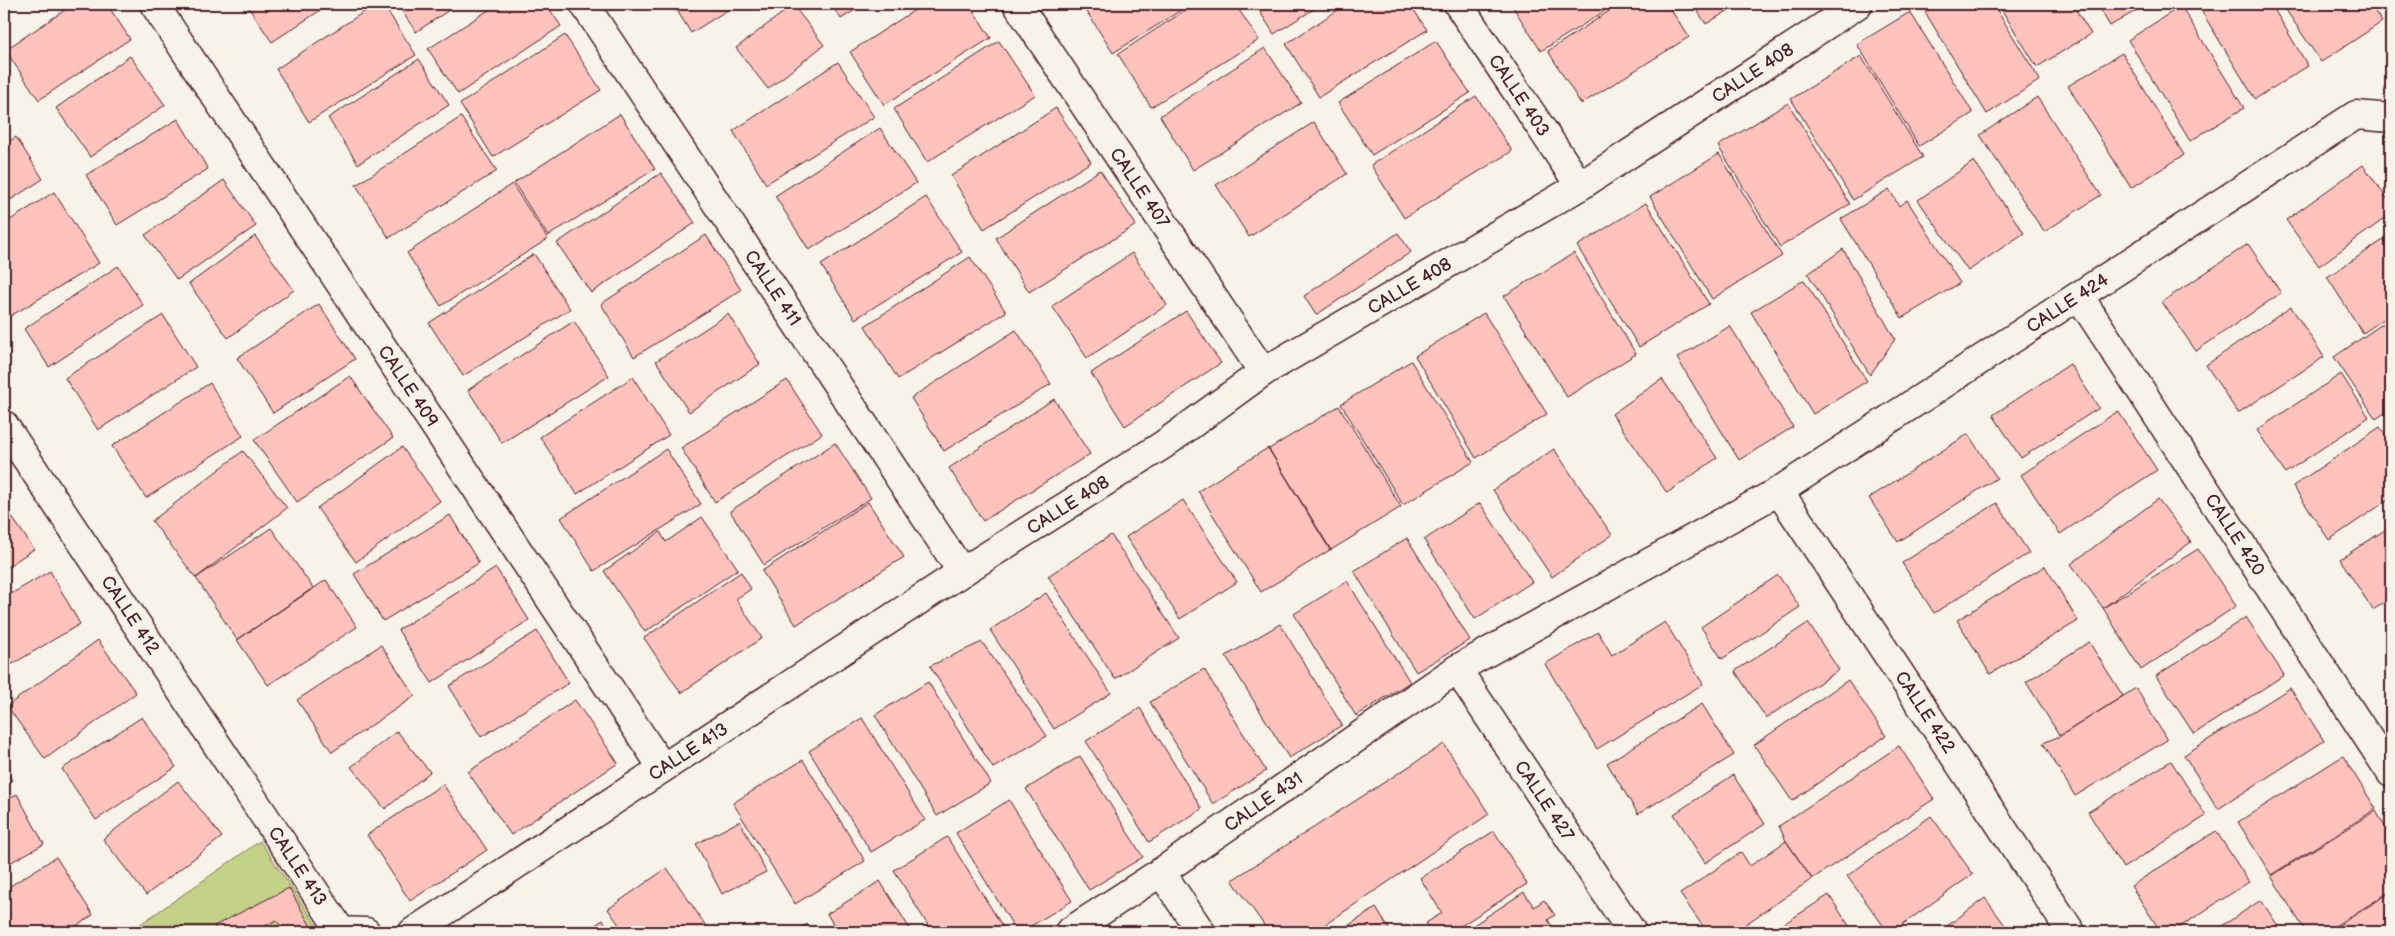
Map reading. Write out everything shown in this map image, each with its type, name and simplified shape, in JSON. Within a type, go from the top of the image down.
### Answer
[{"type":"street","name":"CALLE 409","points":[[154,4],[662,767]]},
{"type":"street","name":"CALLE 411","points":[[584,4],[962,572]]},
{"type":"street","name":"CALLE 407","points":[[1017,4],[1263,372]]},
{"type":"street","name":"CALLE 403","points":[[1458,4],[1580,186]]},
{"type":"street","name":"CALLE 408","points":[[962,572],[1163,445],[1263,372],[1580,186],[1858,4]]},
{"type":"street","name":"CALLE 424","points":[[1457,669],[1779,491],[2356,115],[2391,118]]},
{"type":"street","name":"CALLE 420","points":[[2079,296],[2391,773]]},
{"type":"street","name":"CALLE 412","points":[[4,424],[257,805]]},
{"type":"street","name":"CALLE 422","points":[[1779,491],[2071,932]]},
{"type":"street","name":"CALLE 413","points":[[414,932],[662,767],[962,572]]},
{"type":"street","name":"CALLE 431","points":[[1069,932],[1161,872],[1457,669]]},
{"type":"street","name":"CALLE 427","points":[[1457,669],[1632,932]]},
{"type":"street","name":"CALLE 413","points":[[257,805],[341,932],[366,932]]},
{"type":"street","points":[[1161,872],[1201,932]]},
{"type":"green space","points":[[260,841],[321,932],[129,932]]},
{"type":"building","points":[[74,4],[107,4],[130,39],[39,100],[5,50]]},
{"type":"building","points":[[246,4],[330,4],[272,42]]},
{"type":"building","points":[[376,4],[383,4],[416,55],[309,122],[276,69]]},
{"type":"building","points":[[397,4],[458,4],[416,32]]},
{"type":"building","points":[[498,4],[546,4],[561,26],[458,94],[428,49]]},
{"type":"building","points":[[673,4],[737,4],[691,33]]},
{"type":"building","points":[[831,4],[864,4],[841,19]]},
{"type":"building","points":[[924,4],[969,4],[991,38],[884,105],[850,52]]},
{"type":"building","points":[[1082,4],[1191,4],[1113,53]]},
{"type":"building","points":[[1195,4],[1235,4],[1259,40],[1151,107],[1118,54]]},
{"type":"building","points":[[1255,4],[1322,4],[1274,34]]},
{"type":"building","points":[[1347,4],[1410,4],[1427,30],[1319,97],[1286,44]]},
{"type":"building","points":[[1511,4],[1616,4],[1541,51]]},
{"type":"building","points":[[1620,4],[1667,4],[1689,37],[1581,104],[1548,51]]},
{"type":"building","points":[[1693,4],[1739,4],[1706,24]]},
{"type":"building","points":[[1938,4],[1993,4],[2040,80],[1987,114],[1925,12]]},
{"type":"building","points":[[1998,4],[2072,4],[2091,34],[2037,67]]},
{"type":"building","points":[[2097,4],[2147,4],[2110,26]]},
{"type":"building","points":[[2197,4],[2271,4],[2308,66],[2255,99]]},
{"type":"building","points":[[2282,4],[2370,4],[2382,22],[2321,62]]},
{"type":"building","points":[[793,5],[824,45],[768,89],[736,48]]},
{"type":"building","points":[[2181,6],[2244,108],[2190,141],[2128,40]]},
{"type":"building","points":[[1910,12],[1973,113],[1919,146],[1857,44]]},
{"type":"building","points":[[565,35],[601,90],[493,157],[460,104]]},
{"type":"building","points":[[999,41],[1035,95],[927,162],[894,109]]},
{"type":"building","points":[[1436,41],[1470,93],[1372,155],[1338,103]]},
{"type":"building","points":[[1265,48],[1301,103],[1193,170],[1160,116]]},
{"type":"building","points":[[2122,53],[2184,155],[2131,188],[2068,86]]},
{"type":"building","points":[[130,56],[165,105],[90,157],[56,108]]},
{"type":"building","points":[[1861,56],[1923,157],[1853,200],[1791,99]]},
{"type":"building","points":[[419,59],[449,105],[358,164],[328,118]]},
{"type":"building","points":[[838,62],[874,117],[766,184],[733,131]]},
{"type":"building","points":[[1476,96],[1512,151],[1404,218],[1371,165]]},
{"type":"building","points":[[2037,97],[2101,195],[2044,232],[1980,135]]},
{"type":"building","points":[[1788,103],[1850,204],[1780,247],[1718,146]]},
{"type":"building","points":[[1056,108],[1091,162],[984,229],[951,176]]},
{"type":"building","points":[[620,114],[655,169],[548,236],[514,183]]},
{"type":"building","points":[[461,117],[497,171],[389,238],[356,185]]},
{"type":"building","points":[[178,119],[208,169],[117,225],[86,175]]},
{"type":"building","points":[[1314,122],[1347,174],[1249,237],[1216,185]]},
{"type":"building","points":[[880,128],[916,183],[809,250],[775,196]]},
{"type":"building","points":[[16,137],[43,179],[4,204],[4,145]]},
{"type":"building","points":[[1719,154],[1782,256],[1712,299],[1650,197]]},
{"type":"building","points":[[1974,161],[2024,233],[1968,271],[1918,200]]},
{"type":"building","points":[[2363,165],[2391,204],[2391,214],[2319,266],[2286,220]]},
{"type":"building","points":[[1100,170],[1136,225],[1029,292],[996,238]]},
{"type":"building","points":[[661,173],[695,223],[591,293],[557,243]]},
{"type":"building","points":[[224,180],[256,226],[177,280],[145,235]]},
{"type":"building","points":[[512,184],[548,239],[441,306],[407,253]]},
{"type":"building","points":[[1889,189],[1899,206],[1907,200],[1960,283],[1902,318],[1841,219]]},
{"type":"building","points":[[54,192],[99,263],[7,318],[4,313],[4,224]]},
{"type":"building","points":[[926,197],[962,252],[855,319],[821,265]]},
{"type":"building","points":[[1646,203],[1709,304],[1639,347],[1577,246]]},
{"type":"building","points":[[1398,233],[1411,252],[1316,315],[1304,296]]},
{"type":"building","points":[[706,235],[741,290],[634,357],[601,304]]},
{"type":"building","points":[[2391,235],[2391,314],[2363,333],[2327,277]]},
{"type":"building","points":[[255,236],[294,290],[228,338],[189,284]]},
{"type":"building","points":[[2248,244],[2281,293],[2196,351],[2162,302]]},
{"type":"building","points":[[1843,249],[1895,339],[1870,375],[1808,274]]},
{"type":"building","points":[[1132,253],[1167,305],[1087,358],[1052,306]]},
{"type":"building","points":[[1574,253],[1636,354],[1567,397],[1504,296]]},
{"type":"building","points":[[534,254],[570,309],[463,376],[429,323]]},
{"type":"building","points":[[970,257],[1006,312],[898,379],[865,326]]},
{"type":"building","points":[[118,266],[143,305],[49,367],[24,329]]},
{"type":"building","points":[[1804,280],[1867,381],[1813,414],[1751,312]]},
{"type":"building","points":[[319,304],[355,359],[273,413],[237,358]]},
{"type":"building","points":[[2291,307],[2324,357],[2238,413],[2206,365]]},
{"type":"building","points":[[1186,311],[1221,363],[1125,426],[1091,373]]},
{"type":"building","points":[[1484,313],[1547,414],[1476,458],[1415,356]]},
{"type":"building","points":[[728,314],[760,364],[689,412],[656,361]]},
{"type":"building","points":[[163,315],[196,367],[98,430],[65,378]]},
{"type":"building","points":[[2391,318],[2391,409],[2376,419],[2334,357]]},
{"type":"building","points":[[574,321],[609,376],[502,443],[468,390]]},
{"type":"building","points":[[1730,326],[1793,427],[1739,460],[1677,358]]},
{"type":"building","points":[[1016,330],[1051,384],[944,451],[911,398]]},
{"type":"building","points":[[1411,361],[1473,462],[1403,505],[1341,404]]},
{"type":"building","points":[[2070,364],[2099,408],[2021,458],[1993,415]]},
{"type":"building","points":[[2341,374],[2369,417],[2285,473],[2257,430]]},
{"type":"building","points":[[350,376],[393,438],[297,502],[254,440]]},
{"type":"building","points":[[633,377],[669,435],[577,494],[540,437]]},
{"type":"building","points":[[1662,379],[1717,458],[1667,493],[1612,414]]},
{"type":"building","points":[[787,380],[822,434],[715,502],[681,448]]},
{"type":"building","points":[[210,383],[243,436],[146,498],[112,446]]},
{"type":"building","points":[[1054,399],[1090,454],[983,521],[949,468]]},
{"type":"building","points":[[1339,406],[1401,507],[1331,550],[1269,449]]},
{"type":"building","points":[[2118,411],[2157,470],[2060,534],[2021,475]]},
{"type":"building","points":[[2380,427],[2391,444],[2391,498],[2329,540],[2293,486]]},
{"type":"building","points":[[1968,434],[1997,478],[1898,542],[1869,498]]},
{"type":"building","points":[[835,443],[871,498],[764,565],[730,511]]},
{"type":"building","points":[[402,447],[440,501],[356,562],[317,508]]},
{"type":"building","points":[[1268,448],[1330,550],[1261,592],[1198,491]]},
{"type":"building","points":[[666,449],[701,504],[594,571],[561,518]]},
{"type":"building","points":[[1554,449],[1612,535],[1552,577],[1493,490]]},
{"type":"building","points":[[243,451],[287,508],[196,578],[152,521]]},
{"type":"building","points":[[2158,499],[2191,542],[2103,608],[2071,564]]},
{"type":"building","points":[[1183,500],[1237,582],[1180,619],[1126,537]]},
{"type":"building","points":[[868,502],[904,557],[796,625],[762,571]]},
{"type":"building","points":[[1480,503],[1532,582],[1475,619],[1424,540]]},
{"type":"building","points":[[1997,503],[2029,553],[1934,613],[1902,563]]},
{"type":"building","points":[[4,508],[34,549],[4,569]]},
{"type":"building","points":[[450,515],[479,563],[383,621],[354,574]]},
{"type":"building","points":[[702,517],[738,569],[645,632],[604,571],[660,532],[666,542]]},
{"type":"building","points":[[2391,526],[2391,598],[2373,610],[2340,559]]},
{"type":"building","points":[[271,528],[313,588],[237,640],[196,578]]},
{"type":"building","points":[[1111,535],[1179,638],[1115,679],[1048,576]]},
{"type":"building","points":[[1407,538],[1470,640],[1416,672],[1354,571]]},
{"type":"building","points":[[2198,549],[2236,606],[2141,670],[2103,608]]},
{"type":"building","points":[[2045,566],[2078,621],[1990,674],[1957,620]]},
{"type":"building","points":[[496,568],[529,620],[432,683],[398,630]]},
{"type":"building","points":[[50,571],[80,624],[4,669],[4,598]]},
{"type":"building","points":[[741,572],[751,589],[736,599],[762,638],[681,693],[644,638]]},
{"type":"building","points":[[1778,575],[1800,607],[1722,659],[1701,627]]},
{"type":"building","points":[[326,580],[357,627],[268,685],[237,640]]},
{"type":"building","points":[[1347,581],[1410,682],[1356,716],[1294,614]]},
{"type":"building","points":[[1046,593],[1111,693],[1054,729],[990,630]]},
{"type":"building","points":[[2246,617],[2284,675],[2194,734],[2156,676]]},
{"type":"building","points":[[1665,622],[1703,684],[1597,749],[1545,664],[1598,632],[1612,655]]},
{"type":"building","points":[[1808,623],[1839,670],[1766,718],[1735,671]]},
{"type":"building","points":[[1280,624],[1342,725],[1289,758],[1226,656]]},
{"type":"building","points":[[537,631],[569,683],[481,737],[449,686]]},
{"type":"building","points":[[98,640],[136,693],[45,759],[7,706]]},
{"type":"building","points":[[982,642],[1047,736],[993,768],[930,666]]},
{"type":"building","points":[[2089,642],[2123,696],[2060,736],[2026,682]]},
{"type":"building","points":[[381,645],[415,696],[332,752],[297,700]]},
{"type":"building","points":[[1204,669],[1266,771],[1213,804],[1150,702]]},
{"type":"building","points":[[1848,680],[1886,736],[1792,801],[1754,745]]},
{"type":"building","points":[[928,682],[991,783],[937,816],[875,715]]},
{"type":"building","points":[[2136,688],[2167,740],[2075,796],[2043,743],[2060,736]]},
{"type":"building","points":[[2290,688],[2324,741],[2218,809],[2184,755]]},
{"type":"building","points":[[575,700],[618,763],[511,835],[468,772]]},
{"type":"building","points":[[1702,704],[1734,755],[1638,814],[1607,763]]},
{"type":"building","points":[[1140,708],[1202,809],[1149,842],[1086,741]]},
{"type":"building","points":[[142,717],[176,767],[96,820],[62,769]]},
{"type":"building","points":[[862,718],[925,820],[871,852],[809,751]]},
{"type":"building","points":[[397,731],[430,772],[385,809],[351,767]]},
{"type":"building","points":[[1444,744],[1489,814],[1314,932],[1269,932],[1232,880]]},
{"type":"building","points":[[1899,746],[1934,799],[1812,879],[1786,841],[1779,826]]},
{"type":"building","points":[[1080,756],[1143,857],[1089,890],[1026,789]]},
{"type":"building","points":[[2343,756],[2376,809],[2271,875],[2238,822]]},
{"type":"building","points":[[803,760],[865,861],[795,904],[733,803]]},
{"type":"building","points":[[2171,761],[2206,816],[2123,868],[2088,812]]},
{"type":"building","points":[[4,769],[12,780],[4,787]]},
{"type":"building","points":[[1733,775],[1765,824],[1705,863],[1674,814]]},
{"type":"building","points":[[178,781],[222,837],[146,895],[103,839]]},
{"type":"building","points":[[443,784],[487,850],[410,901],[367,835]]},
{"type":"building","points":[[17,794],[44,844],[4,866],[4,802]]},
{"type":"building","points":[[1009,800],[1072,901],[1021,932],[1017,932],[956,833]]},
{"type":"building","points":[[2376,811],[2391,837],[2391,891],[2325,932],[2306,932],[2271,876]]},
{"type":"building","points":[[1931,816],[1973,874],[1892,932],[1888,932],[1847,876]]},
{"type":"building","points":[[740,821],[766,872],[722,894],[696,844]]},
{"type":"building","points":[[1494,831],[1527,884],[1451,932],[1431,932],[1426,923],[1442,913],[1420,878]]},
{"type":"building","points":[[2216,831],[2249,882],[2172,932],[2161,932],[2131,886]]},
{"type":"building","points":[[947,837],[1006,932],[932,932],[894,870]]},
{"type":"building","points":[[1786,841],[1812,879],[1734,932],[1707,932],[1680,894],[1741,852],[1750,866]]},
{"type":"building","points":[[56,857],[93,915],[67,932],[7,932],[4,927],[4,890]]},
{"type":"building","points":[[667,868],[710,932],[624,932],[608,909]]},
{"type":"building","points":[[880,881],[912,932],[838,932],[827,914]]},
{"type":"building","points":[[289,888],[314,932],[286,932],[276,920],[254,932],[218,932],[214,926]]},
{"type":"building","points":[[1524,892],[1534,907],[1544,900],[1555,915],[1548,920],[1556,932],[1463,932]]},
{"type":"building","points":[[2391,892],[2391,932],[2328,932]]},
{"type":"building","points":[[1829,895],[1853,932],[1771,932]]},
{"type":"building","points":[[1985,898],[2010,932],[1939,932]]},
{"type":"building","points":[[2261,900],[2282,932],[2213,932]]},
{"type":"building","points":[[1376,908],[1391,932],[1338,932]]},
{"type":"building","points":[[603,920],[611,932],[584,932]]},
{"type":"building","points":[[807,924],[812,932],[794,932]]}]
